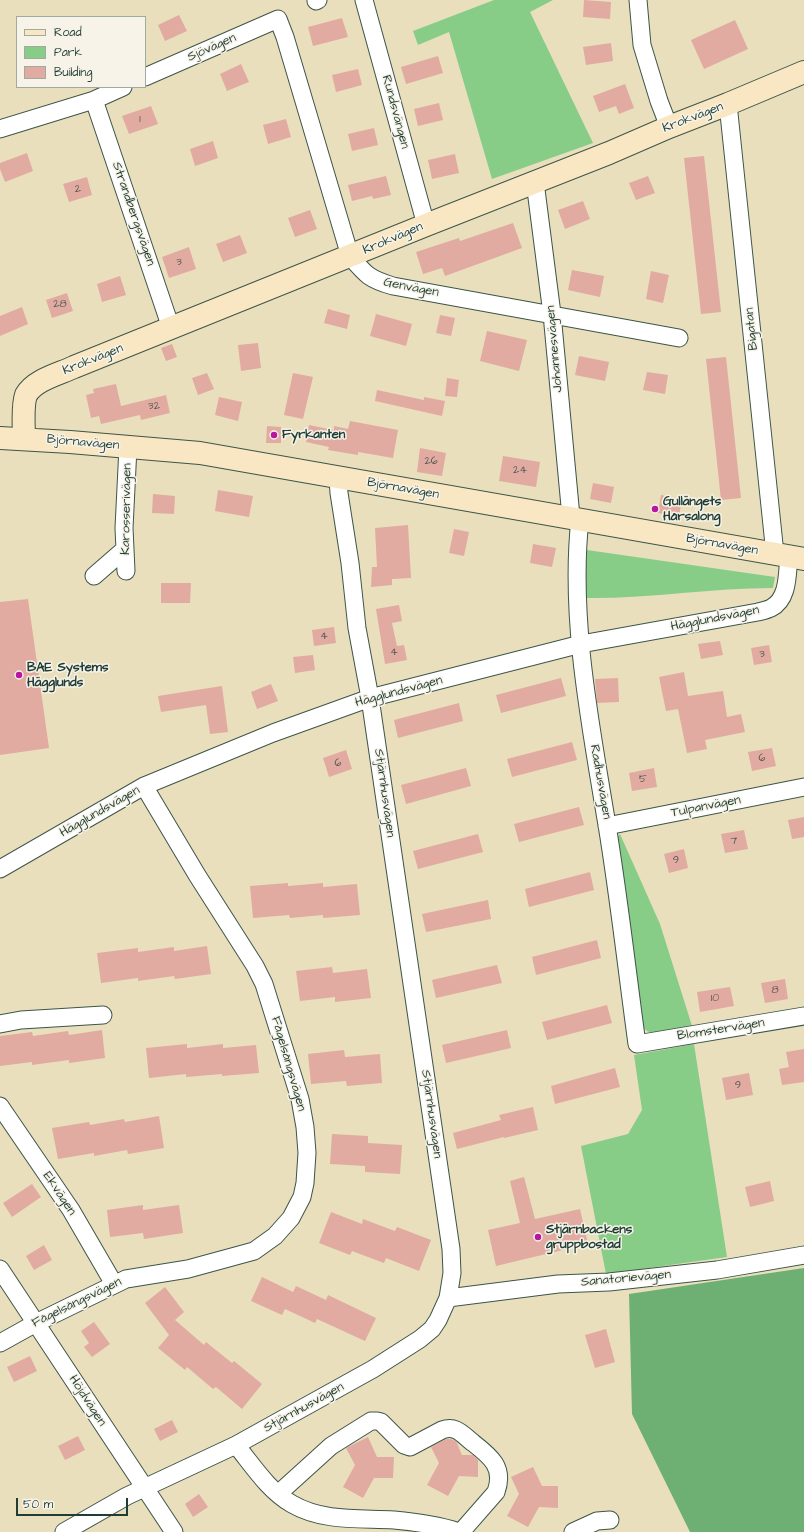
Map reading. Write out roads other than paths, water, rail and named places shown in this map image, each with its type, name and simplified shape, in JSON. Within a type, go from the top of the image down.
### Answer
[{"type":"street","name":"Rundsvängen","points":[[364,0],[426,225]]},
{"type":"street","points":[[638,0],[642,45],[659,101],[669,126]]},
{"type":"street","name":"Sjövägen","points":[[146,77],[278,19]]},
{"type":"street","name":"Genvägen","points":[[278,19],[285,37],[350,256],[365,275],[375,281],[392,286],[680,338]]},
{"type":"street","name":"Krokvägen","points":[[24,439],[24,404],[26,396],[40,382],[426,225],[609,153],[669,126],[728,104],[804,72]]},
{"type":"street","points":[[0,129],[94,100],[121,88]]},
{"type":"street","name":"Strandbergsvägen","points":[[94,100],[171,328]]},
{"type":"street","name":"Bigatan","points":[[728,104],[789,556]]},
{"type":"street","name":"Johannesvägen","points":[[535,182],[552,314],[575,518]]},
{"type":"street","name":"Björnavägen","points":[[0,438],[200,453],[789,556]]},
{"type":"street","name":"Karosserivägen","points":[[126,571],[124,528],[128,447]]},
{"type":"street","name":"Stjärnhusvägen","points":[[64,1532],[144,1488],[236,1445],[373,1369],[420,1340],[435,1324],[448,1298],[452,1273],[451,1249],[370,698],[357,628],[350,563],[338,478]]},
{"type":"street","name":"Radhusvägen","points":[[575,518],[578,538],[578,597],[581,644],[588,711],[607,826],[637,1044]]},
{"type":"street","points":[[94,576],[125,549]]},
{"type":"street","name":"Hägglundsvägen","points":[[0,869],[144,786],[273,733],[370,698],[581,644],[758,612],[771,608],[782,597],[786,587],[789,556]]},
{"type":"street","name":"Fågelsångsvägen","points":[[0,1343],[36,1323],[126,1279],[188,1269],[254,1251],[275,1236],[291,1218],[302,1197],[306,1168],[305,1127],[300,1099],[264,984],[255,966],[197,875],[144,786]]},
{"type":"street","name":"Tulpanvägen","points":[[607,826],[804,787]]},
{"type":"street","points":[[0,1024],[21,1020],[103,1015]]},
{"type":"street","name":"Blomstervägen","points":[[637,1044],[804,1016]]},
{"type":"street","name":"Ekvägen","points":[[0,1106],[71,1210],[114,1284]]},
{"type":"street","name":"Sanatorievägen","points":[[448,1298],[558,1284],[609,1282],[717,1270],[804,1255]]},
{"type":"street","name":"Höjdvägen","points":[[0,1269],[174,1532]]},
{"type":"street","points":[[236,1445],[265,1481],[278,1494],[292,1504],[308,1512],[354,1520],[392,1520],[411,1522],[460,1532],[496,1492],[499,1478],[495,1463],[486,1452],[462,1432],[457,1430],[442,1430],[410,1447],[404,1445],[381,1422],[371,1421],[331,1446],[278,1494]]},
{"type":"street","points":[[354,1520],[367,1532]]},
{"type":"street","points":[[573,1532],[597,1521],[610,1520]]},
{"type":"place","name":"Fyrkanten","points":[[274,435]]},
{"type":"place","name":"Gullängets Hårsalong","points":[[655,509]]},
{"type":"place","name":"BAE Systems Hägglunds","points":[[19,675]]},
{"type":"place","name":"Stjärnbackens gruppbostad","points":[[538,1237]]}]
